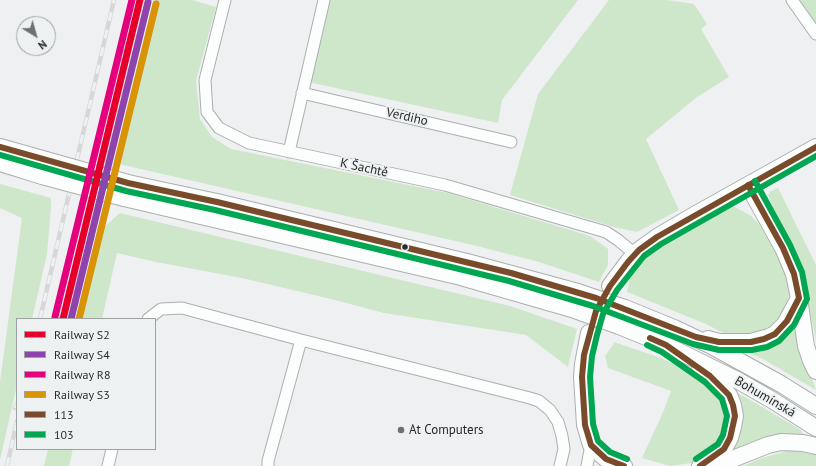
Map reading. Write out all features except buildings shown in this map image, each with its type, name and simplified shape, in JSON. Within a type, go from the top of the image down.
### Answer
[{"type":"main road","name":"Bohumínská","points":[[0,147],[46,160],[126,191],[461,277],[572,309],[666,345],[737,380],[816,428]]},
{"type":"main road","points":[[610,286],[635,254],[680,222],[816,147]]},
{"type":"main road","name":"Bohumínská","points":[[0,163],[42,176],[126,191],[217,202],[468,262],[578,292],[625,308],[674,328],[746,364],[816,406]]},
{"type":"main road","points":[[748,185],[783,248],[794,274],[806,346],[816,371]]},
{"type":"main road","points":[[674,328],[696,337],[719,342],[746,342],[764,339],[775,334],[782,327],[787,321],[799,298]]},
{"type":"main road","points":[[589,333],[584,355],[582,377],[585,425],[592,444],[606,459],[624,466]]},
{"type":"main road","points":[[666,345],[720,385],[729,395],[733,405],[735,416],[730,438],[719,453],[700,466]]},
{"type":"main road","points":[[715,466],[757,449],[781,442],[803,442],[816,446]]},
{"type":"street","name":"K Šachtě","points":[[225,0],[205,80],[207,112],[219,128],[248,143],[445,185],[606,232],[635,254]]},
{"type":"street","points":[[289,152],[324,0]]},
{"type":"street","points":[[792,0],[816,34]]},
{"type":"street","name":"Verdiho","points":[[302,93],[511,142]]},
{"type":"street","points":[[149,318],[161,309],[182,308],[539,401],[550,410],[558,422],[564,449],[560,466]]},
{"type":"street","points":[[268,466],[268,461],[301,340]]},
{"type":"street","points":[[587,466],[592,444]]},
{"type":"street","points":[[108,466],[112,450]]},
{"type":"green space","points":[[153,0],[192,0],[216,7],[196,81],[200,119],[212,137],[231,149],[448,193],[590,236],[608,249],[608,265],[599,282],[539,262],[477,246],[119,164]]},
{"type":"green space","points":[[328,0],[578,0],[502,100],[498,123],[308,82]]},
{"type":"green space","points":[[609,0],[667,0],[694,4],[707,24],[701,29],[729,77],[697,97],[646,139],[679,210],[637,232],[614,227],[510,195],[538,94]]},
{"type":"green space","points":[[800,0],[816,0],[816,23]]},
{"type":"green space","points":[[0,184],[51,198],[47,254],[32,318],[16,318],[16,389],[0,460],[0,382],[22,218],[0,208]]},
{"type":"green space","points":[[778,188],[816,265],[816,340],[800,264],[769,208],[772,206],[768,195],[771,191]]},
{"type":"green space","points":[[735,207],[751,216],[760,225],[779,257],[788,281],[789,295],[786,308],[777,324],[766,332],[748,337],[729,336],[706,324],[627,292],[630,278],[648,256],[685,227],[717,208]]},
{"type":"green space","points":[[120,213],[510,306],[577,329],[568,367],[526,335],[384,313],[242,278],[117,253],[102,318],[80,318],[98,251],[102,229]]},
{"type":"green space","points":[[796,315],[806,363],[816,390],[750,353],[749,348]]},
{"type":"green space","points":[[614,342],[661,358],[700,376],[722,395],[729,419],[724,436],[710,453],[691,463],[670,466],[642,458],[671,391],[608,368],[605,356]]},
{"type":"green space","points":[[737,393],[801,430],[803,434],[771,437],[752,442],[729,452],[741,426],[742,409]]},
{"type":"green space","points":[[48,450],[73,450],[69,466],[44,466]]},
{"type":"green space","points":[[790,450],[816,455],[816,466],[743,466],[762,458]]},
{"type":"railway","points":[[40,318],[114,0]]},
{"type":"railway","points":[[134,100],[158,0]]},
{"type":"railway","points":[[7,466],[16,426]]},
{"type":"rail line","name":"R8","points":[[55,317],[132,0]]},
{"type":"rail line","name":"S2","points":[[63,318],[140,0]]},
{"type":"rail line","name":"S4","points":[[71,318],[148,2]]},
{"type":"rail line","name":"S3","points":[[79,318],[156,4]]},
{"type":"transit line","name":"113","points":[[0,147],[128,183],[217,202],[511,273],[596,298],[696,337],[719,342],[751,342],[764,339],[775,334],[787,321],[799,298],[794,274],[783,248],[748,185]]},
{"type":"transit line","name":"113","points":[[624,466],[606,459],[591,445],[585,425],[582,377],[584,355],[596,311],[610,286],[639,250],[657,237],[816,147]]},
{"type":"transit line","name":"103","points":[[0,155],[126,191],[215,210],[509,281],[593,306],[693,344],[719,350],[752,350],[767,347],[779,341],[794,325],[807,299],[802,272],[790,245],[755,181]]},
{"type":"transit line","name":"103","points":[[627,459],[610,452],[598,441],[593,424],[590,377],[592,356],[603,314],[617,290],[644,256],[661,244],[816,156]]},
{"type":"transit line","name":"113","points":[[650,338],[666,345],[710,376],[729,395],[733,405],[735,416],[730,438],[724,449],[700,466]]},
{"type":"transit line","name":"103","points":[[647,345],[662,352],[705,382],[722,399],[727,416],[723,435],[718,444],[696,459]]},
{"type":"place","name":"At Computers","points":[[401,430]]}]
